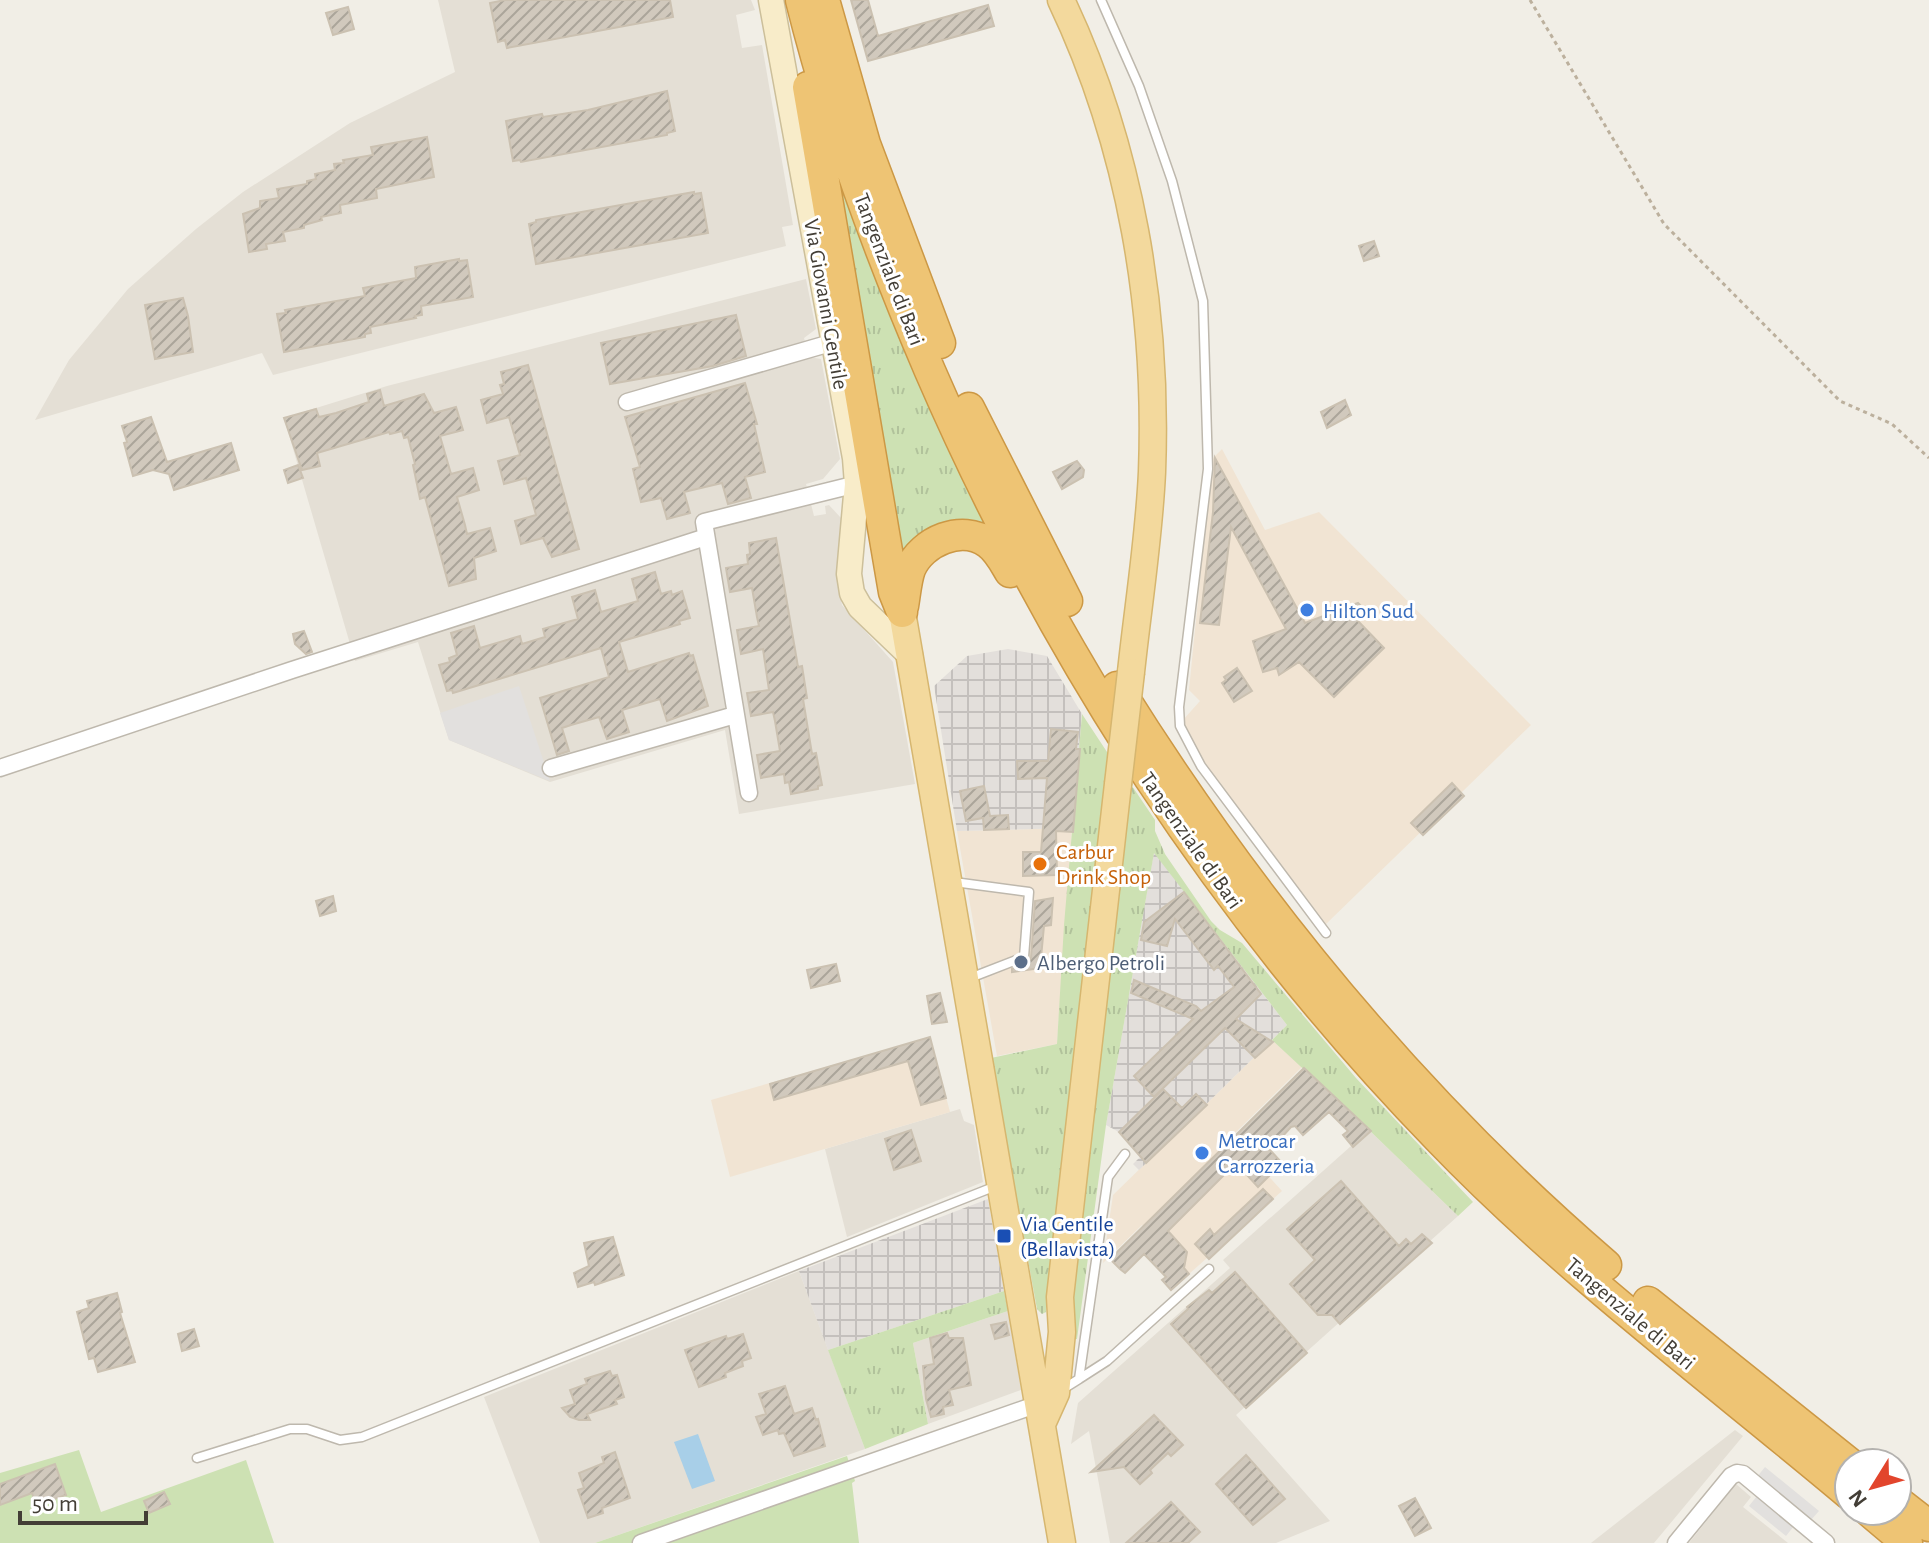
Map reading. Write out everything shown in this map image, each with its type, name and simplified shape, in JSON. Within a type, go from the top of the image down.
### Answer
[{"type":"highway","points":[[798,0],[806,76],[892,576],[902,612]]},
{"type":"highway","name":"Tangenziale di Bari","points":[[798,0],[845,154],[891,279],[987,496],[1034,587],[1151,784],[1261,934],[1372,1067],[1441,1142],[1545,1241],[1833,1481]]},
{"type":"highway","name":"Tangenziale di Bari","points":[[824,0],[865,144],[953,377],[1052,575],[1147,735],[1223,847],[1277,920],[1385,1048],[1456,1126],[1636,1292],[1833,1450]]},
{"type":"highway","points":[[902,612],[910,570],[922,552],[942,539],[961,534],[975,536],[989,543],[1000,555],[1042,628],[1097,694]]},
{"type":"highway","points":[[1913,1514],[1929,1526]]},
{"type":"highway","points":[[1888,1527],[1907,1543]]},
{"type":"main road","points":[[1045,1407],[1062,1332],[1060,1297],[1152,475],[1148,321],[1134,228],[1096,86],[1061,0]]},
{"type":"main road","points":[[902,612],[1000,1184],[1027,1333],[1045,1407],[1062,1543]]},
{"type":"main road","points":[[1027,1333],[1040,1330],[1052,1318],[1060,1297]]},
{"type":"street","name":"Via Giovanni Gentile","points":[[771,0],[855,458],[857,484],[849,574],[852,593],[860,607]]},
{"type":"street","points":[[627,402],[834,342]]},
{"type":"street","points":[[749,793],[704,522],[857,484]]},
{"type":"street","points":[[0,768],[706,537]]},
{"type":"street","points":[[860,607],[882,613],[902,612]]},
{"type":"street","points":[[860,607],[910,655]]},
{"type":"street","points":[[551,768],[735,715]]},
{"type":"street","points":[[641,1543],[1045,1407]]},
{"type":"street","points":[[1676,1543],[1731,1476],[1737,1473],[1743,1474],[1826,1543]]},
{"type":"lane","points":[[1101,0],[1139,86],[1172,181],[1203,301],[1208,469],[1179,707],[1180,726],[1201,766],[1326,933]]},
{"type":"lane","points":[[949,881],[1029,892],[1024,957],[965,979]]},
{"type":"lane","points":[[1079,1379],[1108,1177],[1125,1154]]},
{"type":"lane","points":[[197,1458],[290,1429],[307,1429],[340,1440],[362,1437],[1000,1184]]},
{"type":"lane","points":[[1045,1407],[1107,1361],[1209,1269]]},
{"type":"path","points":[[1530,0],[1664,224],[1840,401],[1892,424],[1929,458]]},
{"type":"shaded area","points":[[438,0],[751,0],[755,10],[736,15],[742,48],[762,45],[793,225],[782,227],[786,246],[273,375],[262,353],[35,420],[69,360],[128,289],[196,229],[243,192],[350,123],[455,72]]},
{"type":"shaded area","points":[[806,279],[816,329],[804,338],[809,357],[821,359],[840,459],[823,479],[806,484],[814,516],[826,514],[825,506],[829,505],[841,518],[837,579],[842,605],[893,662],[915,784],[739,814],[725,730],[550,782],[449,740],[418,642],[355,661],[284,418],[387,386]]},
{"type":"shaded area","name":"Hilton Sud","points":[[1222,449],[1265,530],[1319,512],[1531,725],[1325,925],[1201,759],[1191,744],[1183,720],[1200,701],[1189,690],[1212,459]]},
{"type":"shaded area","points":[[1008,649],[1047,656],[1082,714],[1072,828],[957,831],[934,686],[967,656]]},
{"type":"shaded area","points":[[519,686],[550,781],[449,740],[440,713]]},
{"type":"shaded area","name":"Albergo Petroli","points":[[1072,828],[1057,1044],[997,1056],[957,831]]},
{"type":"shaded area","points":[[1154,852],[1287,1025],[1139,1170],[1133,1164],[1140,1157],[1117,1131],[1106,1125]]},
{"type":"shaded area","points":[[930,1037],[950,1112],[730,1177],[711,1100]]},
{"type":"shaded area","name":"Metrocar Carrozzeria","points":[[1272,1040],[1302,1067],[1232,1136],[1282,1191],[1189,1274],[1142,1225],[1103,1263],[1113,1195]]},
{"type":"shaded area","points":[[960,1109],[964,1121],[974,1125],[983,1182],[847,1237],[825,1149]]},
{"type":"shaded area","points":[[1369,1130],[1458,1216],[1236,1415],[1330,1521],[1276,1543],[1110,1543],[1089,1431],[1071,1444],[1078,1403],[1230,1268],[1223,1260]]},
{"type":"shaded area","points":[[988,1199],[1004,1291],[828,1350],[799,1271]]},
{"type":"shaded area","points":[[799,1271],[865,1449],[595,1543],[540,1543],[484,1397]]},
{"type":"shaded area","points":[[1008,1311],[1021,1390],[928,1424],[913,1343]]},
{"type":"shaded area","points":[[1735,1430],[1743,1436],[1654,1543],[1591,1543]]},
{"type":"shaded area","points":[[1765,1467],[1819,1511],[1811,1520],[1757,1477]]},
{"type":"shaded area","points":[[1736,1484],[1751,1497],[1743,1507],[1788,1543],[1689,1543]]},
{"type":"shaded area","points":[[1757,1496],[1794,1526],[1786,1536],[1749,1506]]},
{"type":"green space","points":[[826,138],[914,369],[990,532],[904,565]]},
{"type":"green space","points":[[1082,714],[1109,755],[1046,1312],[1042,1314],[1037,1309],[991,1058],[1057,1044]]},
{"type":"green space","points":[[1130,783],[1155,820],[1155,831],[1165,854],[1211,921],[1242,943],[1356,1078],[1473,1202],[1458,1216],[1272,1040],[1287,1025],[1154,853],[1106,1125],[1077,1339],[1068,1339]]},
{"type":"green space","points":[[1004,1291],[1008,1311],[913,1343],[928,1424],[865,1449],[828,1350]]},
{"type":"green space","points":[[79,1450],[101,1512],[246,1460],[274,1543],[0,1543],[0,1473]]},
{"type":"green space","points":[[847,1456],[855,1481],[852,1483],[859,1543],[595,1543]]},
{"type":"water","points":[[698,1434],[715,1481],[692,1489],[674,1442]]},
{"type":"building","points":[[505,0],[670,0],[673,17],[507,48],[505,40],[498,42],[490,3]]},
{"type":"building","points":[[851,0],[868,0],[878,36],[988,5],[994,26],[868,61]]},
{"type":"building","points":[[348,7],[354,29],[333,35],[326,13]]},
{"type":"building","points":[[667,91],[675,131],[667,135],[513,161],[506,121],[588,110]]},
{"type":"building","points":[[427,137],[434,177],[376,189],[377,198],[340,205],[341,213],[321,217],[322,220],[304,225],[304,228],[283,232],[285,241],[266,244],[267,249],[249,252],[243,214],[260,208],[260,201],[279,198],[277,189],[307,184],[307,181],[316,179],[315,174],[335,170],[334,164],[344,163],[343,160],[373,155],[371,147]]},
{"type":"building","points":[[701,193],[708,233],[536,264],[529,224],[536,220]]},
{"type":"building","points":[[1374,241],[1379,256],[1364,261],[1359,246]]},
{"type":"building","points":[[467,260],[473,297],[421,306],[422,315],[370,327],[371,333],[365,334],[365,337],[284,352],[277,314],[365,296],[363,288],[416,278],[415,267]]},
{"type":"building","points":[[183,298],[193,352],[155,359],[145,305]]},
{"type":"building","points":[[736,315],[746,356],[713,366],[610,384],[601,343]]},
{"type":"building","points":[[528,365],[579,549],[552,557],[543,538],[521,544],[515,521],[536,515],[526,478],[504,484],[498,461],[520,455],[509,417],[487,423],[481,400],[503,394],[501,372]]},
{"type":"building","points":[[745,383],[757,424],[754,424],[765,472],[745,477],[751,498],[728,504],[722,483],[684,492],[690,513],[667,519],[661,498],[641,502],[633,469],[640,467],[625,417]]},
{"type":"building","points":[[380,390],[384,406],[424,394],[434,413],[456,407],[463,430],[440,436],[451,474],[473,468],[479,490],[457,497],[467,534],[490,528],[496,551],[474,558],[476,579],[449,586],[425,497],[420,499],[408,437],[404,438],[402,431],[317,453],[320,466],[302,470],[284,418],[316,409],[319,417],[336,413],[369,402],[367,394]]},
{"type":"building","points":[[1345,400],[1351,415],[1327,428],[1321,412]]},
{"type":"building","points":[[151,417],[167,462],[231,443],[239,470],[174,490],[169,474],[153,470],[133,476],[122,426]]},
{"type":"building","points":[[1215,458],[1305,623],[1358,603],[1366,611],[1357,620],[1384,648],[1334,697],[1299,662],[1279,675],[1277,668],[1263,672],[1253,641],[1286,629],[1231,527],[1219,625],[1200,623],[1213,512]]},
{"type":"building","points":[[1077,461],[1084,470],[1083,477],[1062,489],[1053,472]]},
{"type":"building","points":[[298,465],[303,478],[288,483],[284,470]]},
{"type":"building","points":[[776,538],[798,667],[802,666],[807,698],[803,699],[812,754],[816,753],[822,785],[818,789],[791,794],[784,774],[761,778],[757,755],[780,751],[773,712],[751,716],[747,693],[769,690],[763,649],[741,654],[737,630],[759,626],[752,588],[730,592],[726,568],[748,564],[749,543]]},
{"type":"building","points":[[655,572],[661,594],[671,591],[672,595],[682,591],[690,618],[679,621],[680,624],[619,642],[628,672],[689,653],[693,655],[708,706],[667,721],[660,699],[622,710],[629,732],[607,739],[599,717],[571,725],[562,728],[569,751],[557,755],[540,698],[609,677],[601,648],[453,693],[452,690],[447,691],[439,665],[450,662],[449,658],[457,655],[451,633],[474,626],[480,648],[520,636],[522,644],[545,637],[543,629],[578,619],[572,597],[595,590],[601,612],[638,601],[632,579]]},
{"type":"building","points":[[304,631],[312,652],[306,654],[295,644],[293,634]]},
{"type":"building","points":[[1237,668],[1252,691],[1234,702],[1222,683],[1226,680],[1224,677]]},
{"type":"building","points":[[1051,729],[1078,732],[1076,749],[1080,749],[1073,832],[1056,831],[1057,875],[1023,876],[1023,852],[1041,852],[1047,778],[1018,779],[1017,761],[1048,761]]},
{"type":"building","points":[[1452,783],[1464,796],[1423,835],[1411,823]]},
{"type":"building","points":[[984,786],[990,816],[1008,815],[1009,829],[984,830],[983,818],[966,821],[960,791]]},
{"type":"building","points":[[1184,892],[1261,994],[1236,1019],[1273,1042],[1255,1058],[1225,1028],[1154,1097],[1134,1076],[1193,1019],[1131,993],[1134,980],[1196,1006],[1201,1011],[1234,987],[1218,966],[1214,970],[1175,919],[1167,946],[1141,940],[1144,922]]},
{"type":"building","points":[[333,896],[336,911],[320,916],[316,901]]},
{"type":"building","points":[[1053,898],[1051,925],[1044,926],[1040,968],[1012,972],[1012,969],[1031,958],[1035,901]]},
{"type":"building","points":[[836,964],[840,981],[811,988],[807,970]]},
{"type":"building","points":[[940,993],[947,1022],[932,1024],[927,996]]},
{"type":"building","points":[[930,1037],[946,1098],[921,1105],[908,1061],[774,1100],[770,1084]]},
{"type":"building","points":[[1304,1068],[1371,1131],[1353,1147],[1343,1135],[1348,1131],[1329,1112],[1303,1135],[1295,1126],[1291,1127],[1270,1150],[1282,1163],[1258,1187],[1236,1163],[1168,1231],[1187,1252],[1184,1268],[1189,1274],[1171,1290],[1162,1280],[1166,1277],[1144,1254],[1125,1273],[1120,1269],[1110,1259]]},
{"type":"building","points":[[1163,1089],[1182,1108],[1196,1094],[1207,1105],[1146,1163],[1119,1132]]},
{"type":"building","points":[[911,1130],[921,1161],[894,1170],[885,1139]]},
{"type":"building","points":[[1341,1181],[1399,1246],[1406,1239],[1411,1244],[1422,1234],[1432,1243],[1340,1324],[1332,1315],[1318,1315],[1290,1284],[1315,1260],[1287,1229]]},
{"type":"building","points":[[1263,1189],[1273,1199],[1209,1259],[1195,1244],[1210,1229],[1214,1235]]},
{"type":"building","points":[[613,1237],[624,1275],[578,1287],[574,1273],[589,1266],[584,1243]]},
{"type":"building","points":[[1235,1272],[1307,1353],[1246,1408],[1171,1324],[1187,1307],[1209,1290],[1212,1293]]},
{"type":"building","points":[[117,1293],[135,1362],[98,1372],[94,1358],[89,1359],[77,1312],[89,1308],[87,1301]]},
{"type":"building","points":[[1006,1322],[1009,1335],[995,1339],[991,1325]]},
{"type":"building","points":[[194,1329],[199,1346],[182,1351],[178,1334]]},
{"type":"building","points":[[947,1333],[949,1338],[963,1338],[971,1385],[949,1390],[953,1405],[943,1407],[944,1414],[931,1417],[923,1366],[934,1364],[930,1338]]},
{"type":"building","points":[[743,1334],[751,1358],[742,1361],[743,1366],[725,1373],[726,1377],[699,1387],[685,1350],[726,1336],[727,1339]]},
{"type":"building","points":[[610,1371],[612,1376],[617,1375],[624,1397],[615,1400],[617,1404],[587,1414],[590,1420],[570,1417],[562,1408],[575,1404],[570,1390],[587,1384],[585,1379]]},
{"type":"building","points":[[785,1386],[794,1414],[812,1408],[825,1446],[794,1456],[784,1433],[779,1434],[778,1430],[763,1435],[756,1417],[766,1414],[759,1394]]},
{"type":"building","points":[[1154,1415],[1183,1445],[1171,1456],[1168,1453],[1140,1484],[1124,1467],[1091,1472]]},
{"type":"building","points":[[615,1452],[630,1498],[602,1508],[603,1513],[588,1518],[578,1490],[584,1488],[579,1473],[604,1463],[602,1457]]},
{"type":"building","points":[[1246,1455],[1285,1499],[1253,1525],[1216,1484]]},
{"type":"building","points":[[55,1464],[66,1495],[36,1505],[32,1493],[0,1505],[0,1484]]},
{"type":"building","points":[[164,1492],[170,1504],[149,1513],[144,1501]]},
{"type":"building","points":[[1415,1498],[1431,1528],[1415,1536],[1399,1506]]},
{"type":"building","points":[[1171,1502],[1200,1532],[1188,1543],[1126,1543]]},
{"type":"place","name":"Hilton Sud","points":[[1307,610]]},
{"type":"place","name":"Carbur Drink Shop","points":[[1040,864]]},
{"type":"place","name":"Albergo Petroli","points":[[1021,962]]},
{"type":"place","name":"Metrocar Carrozzeria","points":[[1202,1153]]},
{"type":"place","name":"Via Gentile (Bellavista)","points":[[1004,1236]]}]
